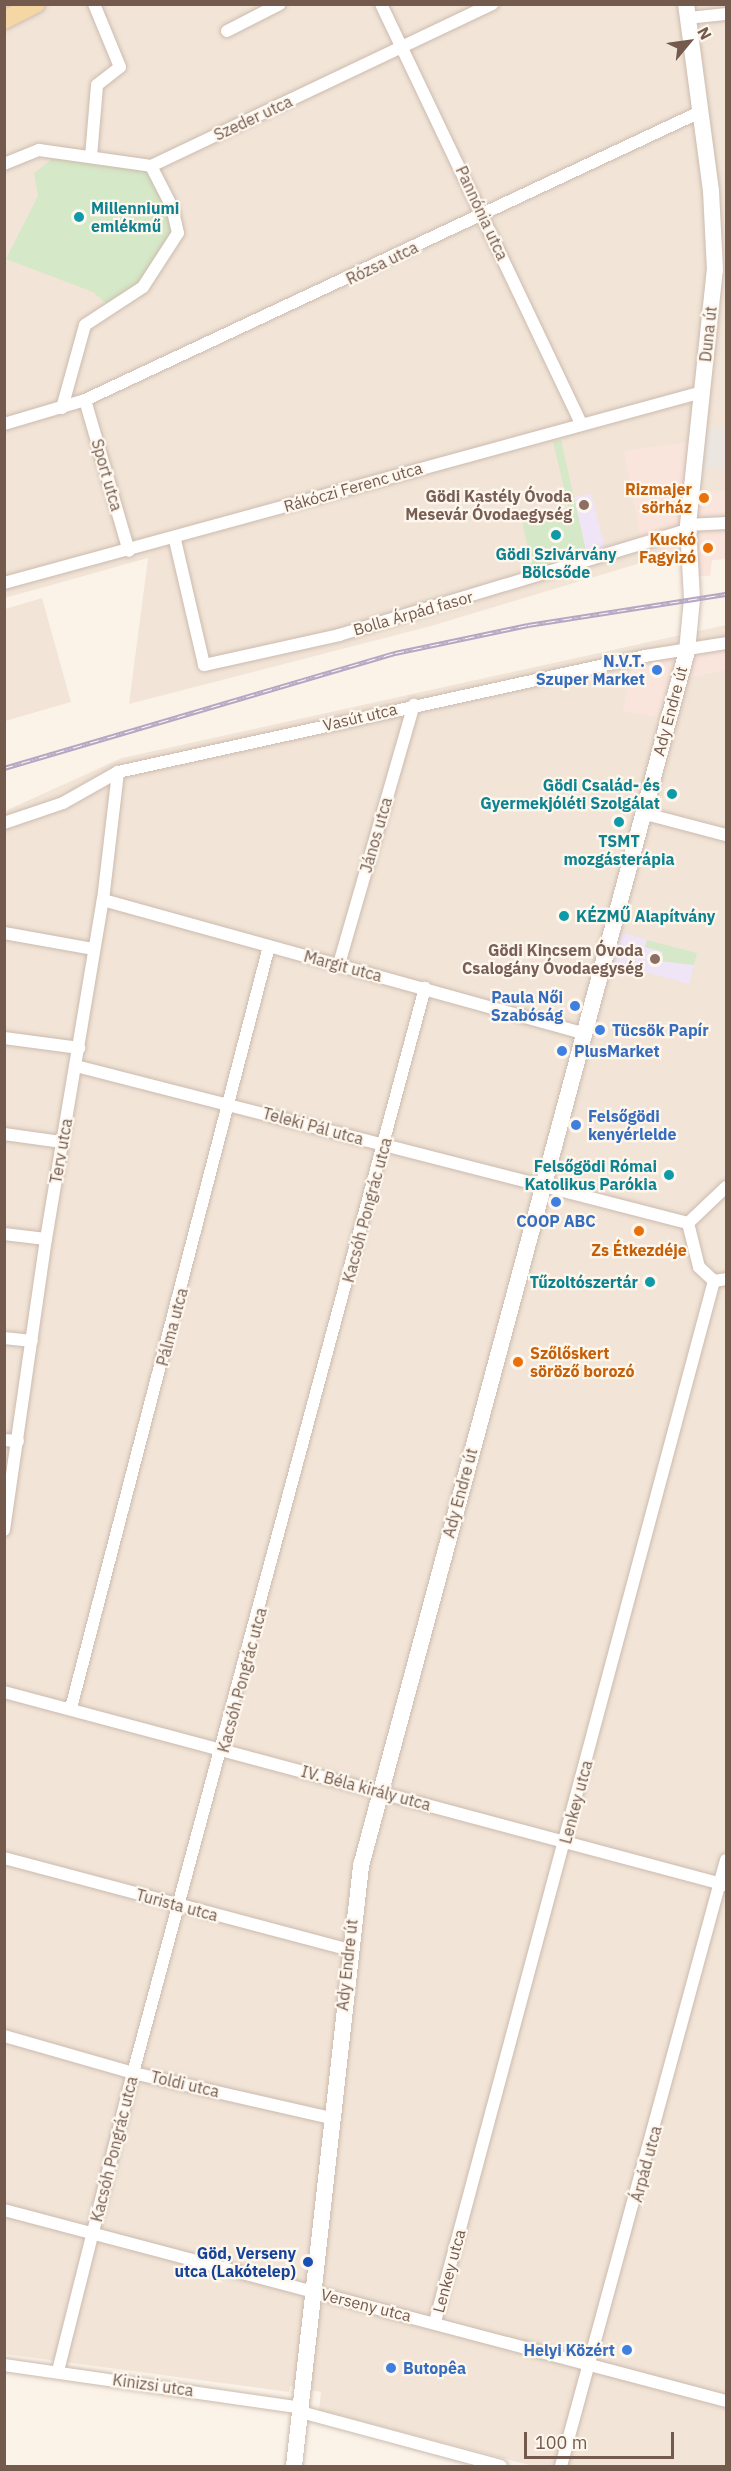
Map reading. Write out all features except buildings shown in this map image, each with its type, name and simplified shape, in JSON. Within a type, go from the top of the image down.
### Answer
[{"type":"main road","points":[[4,20],[36,4]]},
{"type":"street","points":[[91,157],[97,85],[120,68],[94,4]]},
{"type":"street","points":[[227,31],[280,4]]},
{"type":"street","name":"Pannónia utca","points":[[381,4],[581,424]]},
{"type":"street","name":"Szeder utca","points":[[151,166],[492,4]]},
{"type":"street","points":[[687,11],[726,14]]},
{"type":"street","name":"Duna út","points":[[687,11],[721,271],[702,392],[688,527],[692,593]]},
{"type":"street","name":"Rózsa utca","points":[[4,424],[85,400],[700,112]]},
{"type":"street","points":[[4,164],[39,150],[151,166],[172,207],[178,233],[143,287],[85,325],[62,408]]},
{"type":"street","name":"Rákóczi Ferenc utca","points":[[4,583],[175,540],[581,424],[702,392]]},
{"type":"street","name":"Sport utca","points":[[85,400],[129,551]]},
{"type":"street","name":"Bolla Árpád fasor","points":[[175,540],[204,665],[339,635],[688,527],[726,523]]},
{"type":"street","name":"Ady Endre út","points":[[294,2466],[349,1950],[361,1866],[687,651],[692,593]]},
{"type":"street","name":"Vasút utca","points":[[4,823],[63,803],[118,772],[414,705],[726,643]]},
{"type":"street","name":"János utca","points":[[339,964],[414,705]]},
{"type":"street","name":"Terv utca","points":[[4,1530],[46,1239],[103,900],[118,772]]},
{"type":"street","points":[[642,813],[726,835]]},
{"type":"street","name":"Margit utca","points":[[103,900],[583,1033]]},
{"type":"street","points":[[4,933],[93,949]]},
{"type":"street","name":"Pálma utca","points":[[71,1708],[231,1104],[269,946]]},
{"type":"street","name":"Kacsóh Pongrác utca","points":[[58,2372],[132,2073],[224,1750],[425,988]]},
{"type":"street","points":[[4,1038],[79,1048]]},
{"type":"street","name":"Teleki Pál utca","points":[[76,1066],[688,1223]]},
{"type":"street","points":[[4,1134],[62,1142]]},
{"type":"street","points":[[720,1280],[694,1257],[688,1223],[726,1187]]},
{"type":"street","points":[[4,1234],[46,1239]]},
{"type":"street","name":"Lenkey utca","points":[[435,2322],[720,1280]]},
{"type":"street","points":[[4,1338],[33,1341]]},
{"type":"street","points":[[4,1440],[18,1441]]},
{"type":"street","name":"IV. Béla király utca","points":[[4,1692],[566,1840],[723,1884]]},
{"type":"street","name":"Turista utca","points":[[4,1858],[349,1950]]},
{"type":"street","name":"Árpád utca","points":[[561,2466],[592,2365],[723,1884],[726,1860]]},
{"type":"street","name":"Toldi utca","points":[[4,2036],[132,2073],[332,2118]]},
{"type":"street","name":"Verseny utca","points":[[4,2210],[93,2231],[726,2401]]},
{"type":"street","name":"Kinizsi utca","points":[[4,2365],[301,2413],[501,2466]]},
{"type":"shaded area","points":[[5,5],[726,5],[726,557],[704,544],[431,626],[129,704],[148,558],[5,598]]},
{"type":"shaded area","points":[[706,428],[726,429],[726,467],[703,467]]},
{"type":"shaded area","points":[[704,440],[699,492],[726,491],[726,559],[712,560],[710,576],[686,576],[683,528],[641,540],[624,451]]},
{"type":"shaded area","points":[[591,494],[605,548],[587,555],[574,497]]},
{"type":"shaded area","points":[[42,598],[71,702],[5,721],[5,609]]},
{"type":"shaded area","points":[[726,625],[726,2466],[533,2466],[319,2410],[321,2392],[290,2386],[289,2392],[5,2354],[5,811],[122,758]]},
{"type":"shaded area","points":[[726,646],[726,670],[672,681],[658,717],[623,711],[633,660]]},
{"type":"shaded area","name":"Gödi Kincsem Óvoda Csalogány Óvodaegység","points":[[622,933],[697,953],[689,984],[614,964]]},
{"type":"green space","points":[[61,152],[151,166],[178,233],[143,287],[109,306],[93,292],[6,259],[38,196],[34,173]]},
{"type":"green space","points":[[561,440],[587,555],[533,571],[522,521],[569,509],[553,442]]},
{"type":"green space","points":[[647,940],[697,953],[694,965],[660,961],[663,952],[645,947]]},
{"type":"railway","points":[[4,768],[395,653],[528,625],[726,594]]},
{"type":"place","name":"Millenniumi emlékmű","points":[[79,217]]},
{"type":"place","name":"Rizmajer sörház","points":[[704,498]]},
{"type":"place","name":"Gödi Kastély Óvoda Mesevár Óvodaegység","points":[[584,505]]},
{"type":"place","name":"Gödi Szivárvány Bölcsőde","points":[[556,535]]},
{"type":"place","name":"Kuckó Fagyizó","points":[[708,548]]},
{"type":"place","name":"N.V.T. Szuper Market","points":[[657,670]]},
{"type":"place","name":"Gödi Család- és Gyermekjóléti Szolgálat","points":[[672,794]]},
{"type":"place","name":"TSMT mozgásterápia","points":[[619,822]]},
{"type":"place","name":"KÉZMŰ Alapítvány","points":[[564,916]]},
{"type":"place","name":"Gödi Kincsem Óvoda Csalogány Óvodaegység","points":[[655,959]]},
{"type":"place","name":"Paula Női Szabóság","points":[[575,1006]]},
{"type":"place","name":"Tücsök Papír","points":[[600,1030]]},
{"type":"place","name":"PlusMarket","points":[[562,1051]]},
{"type":"place","name":"Felsőgödi kenyérlelde","points":[[576,1125]]},
{"type":"place","name":"Felsőgödi Római Katolikus Parókia","points":[[669,1175]]},
{"type":"place","name":"COOP ABC","points":[[556,1202]]},
{"type":"place","name":"Zs Étkezdéje","points":[[639,1231]]},
{"type":"place","name":"Tűzoltószertár","points":[[650,1282]]},
{"type":"place","name":"Szőlőskert söröző borozó","points":[[518,1362]]},
{"type":"place","name":"Göd, Verseny utca (Lakótelep)","points":[[308,2262]]},
{"type":"place","name":"Helyi Közért","points":[[627,2350]]},
{"type":"place","name":"Butopêa","points":[[391,2368]]}]
